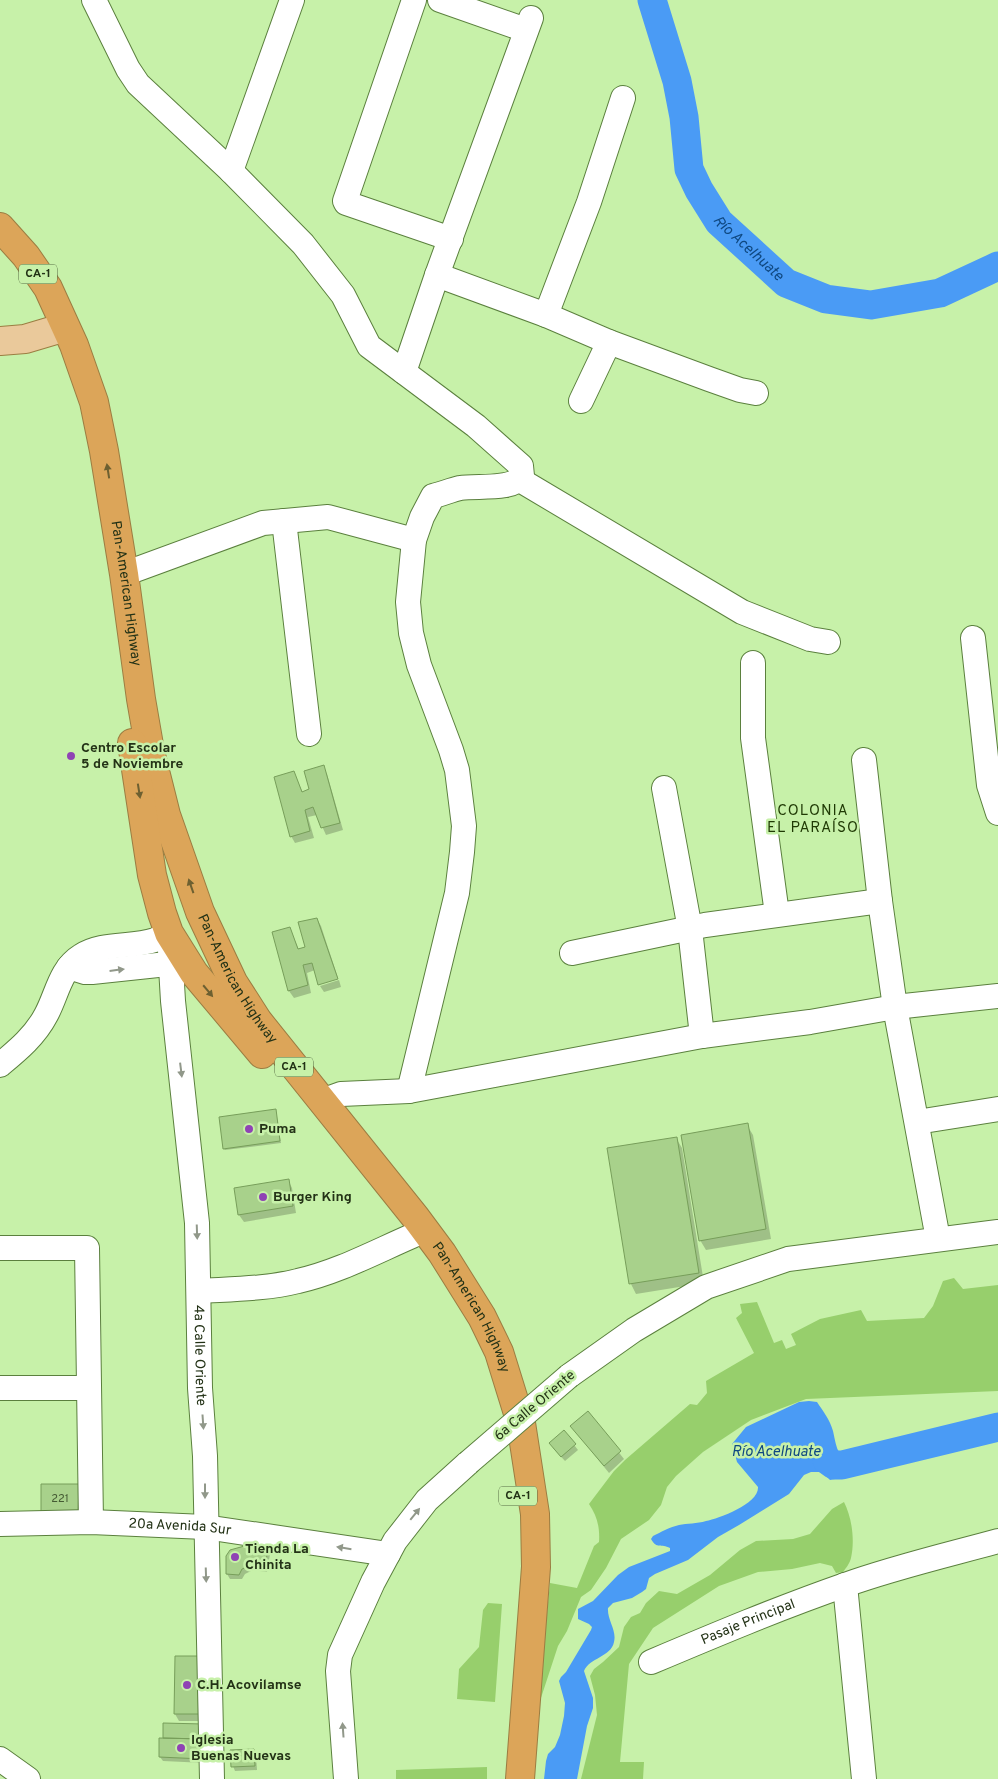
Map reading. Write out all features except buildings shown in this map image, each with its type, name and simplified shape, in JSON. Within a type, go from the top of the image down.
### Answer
[{"type":"highway","name":"Pan-American Highway","points":[[0,227],[26,256],[48,288],[67,327],[94,402],[104,450],[124,574],[150,751],[166,815],[200,912],[232,982],[258,1021],[416,1218],[482,1317],[499,1352],[521,1423],[535,1514],[536,1567],[520,1779]]},
{"type":"highway","name":"Pan-American Highway","points":[[0,248],[58,330],[78,411],[102,537],[148,856],[160,906],[178,962],[210,993],[386,1202],[412,1236],[439,1274],[477,1345],[503,1418],[512,1456],[520,1507],[521,1559],[518,1629],[505,1779]]},
{"type":"highway","points":[[48,288],[58,330],[82,368]]},
{"type":"highway","points":[[169,933],[182,922],[192,922],[200,925],[211,934]]},
{"type":"main road","points":[[0,341],[25,339],[58,330]]},
{"type":"street","points":[[94,0],[128,70],[138,84],[231,172],[311,252],[344,297],[369,346],[476,426],[521,466],[522,476],[520,480],[509,485],[461,488],[433,496],[414,540],[408,591],[411,633],[419,665],[457,770],[464,826],[457,893],[409,1091]]},
{"type":"street","points":[[231,172],[292,0]]},
{"type":"street","points":[[414,0],[345,201],[346,203],[451,239]]},
{"type":"street","points":[[404,372],[437,275],[529,24],[440,0]]},
{"type":"street","points":[[546,315],[589,202],[623,98]]},
{"type":"street","points":[[437,275],[546,315],[609,342],[740,390],[756,392]]},
{"type":"street","points":[[582,400],[609,342]]},
{"type":"street","points":[[520,480],[742,612],[810,639],[828,642]]},
{"type":"street","points":[[124,574],[263,524],[284,521],[328,517],[414,540]]},
{"type":"street","points":[[284,521],[309,734]]},
{"type":"street","points":[[973,638],[992,758],[988,785],[998,813]]},
{"type":"street","points":[[753,663],[752,738],[778,914]]},
{"type":"street","points":[[864,760],[880,900],[895,1007],[938,1239]]},
{"type":"street","points":[[664,788],[690,929],[702,1036]]},
{"type":"street","points":[[572,953],[690,929],[778,914],[880,900]]},
{"type":"street","points":[[0,1065],[26,1044],[46,1015],[60,980],[69,967],[83,954],[97,949],[155,940],[169,933]]},
{"type":"street","points":[[69,967],[92,972],[178,962]]},
{"type":"street","name":"4a Calle Oriente","points":[[178,962],[173,1000],[197,1223],[200,1388],[205,1456],[205,1527],[212,1779]]},
{"type":"street","points":[[324,1103],[330,1098],[341,1094],[409,1091],[702,1036],[810,1022],[895,1007],[998,996]]},
{"type":"street","points":[[917,1122],[998,1109]]},
{"type":"street","name":"6a Calle Oriente","points":[[346,1779],[338,1671],[339,1659],[373,1582],[388,1554],[402,1531],[427,1500],[569,1376],[634,1330],[706,1287],[788,1259],[998,1232]]},
{"type":"street","points":[[199,1291],[269,1286],[300,1281],[329,1272],[412,1236]]},
{"type":"street","points":[[0,1248],[87,1248],[91,1522]]},
{"type":"street","points":[[0,1388],[89,1388]]},
{"type":"street","name":"20a Avenida Sur","points":[[0,1524],[91,1522],[205,1527],[388,1554]]},
{"type":"street","name":"Pasaje Principal","points":[[651,1662],[778,1609],[845,1585],[905,1566],[998,1541]]},
{"type":"street","points":[[845,1585],[864,1779]]},
{"type":"street","points":[[0,1759],[28,1779]]},
{"type":"green space","points":[[954,1278],[963,1289],[998,1285],[998,1391],[806,1399],[751,1420],[703,1452],[676,1476],[667,1487],[661,1505],[649,1520],[621,1539],[606,1568],[591,1590],[581,1597],[567,1631],[558,1646],[537,1710],[550,1583],[577,1588],[594,1546],[599,1542],[597,1522],[589,1504],[614,1471],[625,1460],[690,1404],[697,1405],[707,1393],[706,1381],[754,1353],[736,1318],[742,1313],[740,1304],[757,1302],[774,1343],[782,1340],[786,1349],[796,1345],[791,1334],[820,1319],[861,1310],[867,1321],[924,1318],[933,1306],[943,1281]]},
{"type":"green space","points":[[844,1502],[851,1522],[853,1544],[850,1560],[843,1572],[836,1573],[832,1566],[820,1563],[792,1569],[758,1572],[719,1586],[653,1628],[629,1664],[620,1762],[644,1762],[643,1779],[581,1779],[597,1715],[595,1695],[590,1676],[594,1669],[619,1647],[624,1627],[631,1617],[640,1613],[646,1603],[659,1591],[677,1594],[710,1575],[740,1550],[756,1541],[793,1539],[810,1534],[832,1509]]},
{"type":"green space","points":[[488,1603],[502,1604],[495,1702],[457,1699],[459,1669],[479,1647],[483,1610]]},
{"type":"green space","points":[[487,1767],[487,1779],[396,1779],[396,1770]]},
{"type":"water","name":"Río Acelhuate","points":[[799,1402],[817,1402],[828,1419],[840,1455],[863,1460],[835,1479],[830,1480],[822,1472],[811,1472],[804,1475],[789,1494],[718,1537],[688,1560],[649,1578],[646,1589],[642,1592],[632,1598],[613,1603],[608,1608],[615,1638],[614,1642],[609,1651],[590,1663],[584,1671],[593,1698],[593,1708],[587,1726],[577,1779],[544,1779],[548,1754],[555,1747],[564,1716],[565,1703],[559,1681],[592,1627],[578,1619],[578,1609],[593,1601],[618,1575],[629,1567],[670,1551],[670,1548],[655,1544],[651,1539],[653,1536],[682,1524],[703,1522],[720,1517],[752,1499],[757,1493],[758,1487],[737,1462],[732,1444],[746,1427]]},
{"type":"waterway","name":"Río Acelhuate","points":[[652,0],[677,81],[684,117],[689,169],[699,190],[719,222],[786,283],[826,299],[871,305],[940,293],[998,266]]},
{"type":"waterway","name":"Río Acelhuate","points":[[827,1460],[834,1465],[842,1465],[998,1427]]},
{"type":"place","name":"Centro Escolar 5 de Noviembre","points":[[71,756]]},
{"type":"place","name":"Puma","points":[[249,1129]]},
{"type":"place","name":"Burger King","points":[[263,1197]]},
{"type":"place","name":"Tienda La Chinita","points":[[235,1557]]},
{"type":"place","name":"C.H. Acovilamse","points":[[187,1685]]},
{"type":"place","name":"Iglesia Buenas Nuevas","points":[[181,1748]]},
{"type":"district","name":"COLONIA EL PARAÍSO","points":[[813,820]]}]
